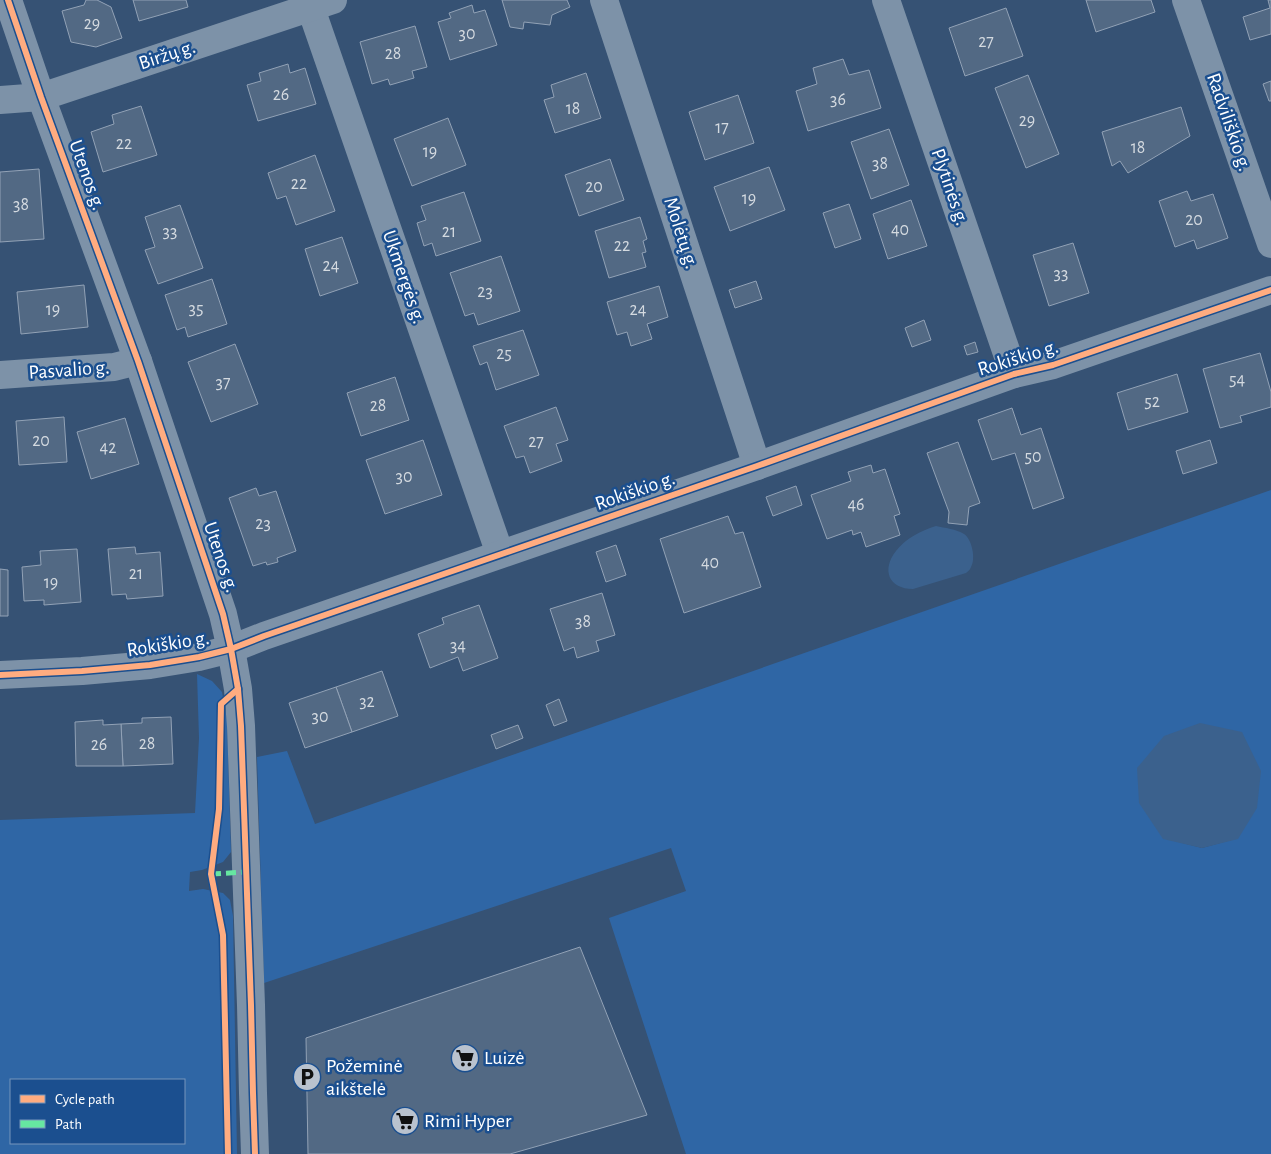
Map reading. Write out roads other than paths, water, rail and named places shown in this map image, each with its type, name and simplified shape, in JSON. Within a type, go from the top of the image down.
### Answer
[{"type":"street","name":"Utenos g.","points":[[8,0],[41,97],[138,361],[224,614],[238,689],[241,726],[255,1154]]},
{"type":"street","name":"Molėtų g.","points":[[604,0],[757,466]]},
{"type":"street","name":"Plytinės g.","points":[[886,0],[1014,374]]},
{"type":"street","name":"Radviliškio g.","points":[[1186,0],[1271,244]]},
{"type":"street","name":"Biržų g.","points":[[0,100],[41,97],[317,3]]},
{"type":"street","name":"Ukmergės g.","points":[[317,3],[500,554]]},
{"type":"street","name":"Rokiškio g.","points":[[0,675],[150,665],[231,650],[264,636],[757,466],[1014,374],[1053,365],[1271,290]]},
{"type":"street","name":"Pasvalio g.","points":[[0,375],[114,367],[138,361]]},
{"type":"place","name":"Luizė","points":[[465,1058]]},
{"type":"place","name":"Požeminė aikštelė","points":[[307,1077]]},
{"type":"place","name":"Rimi Hyper","points":[[405,1121]]}]
